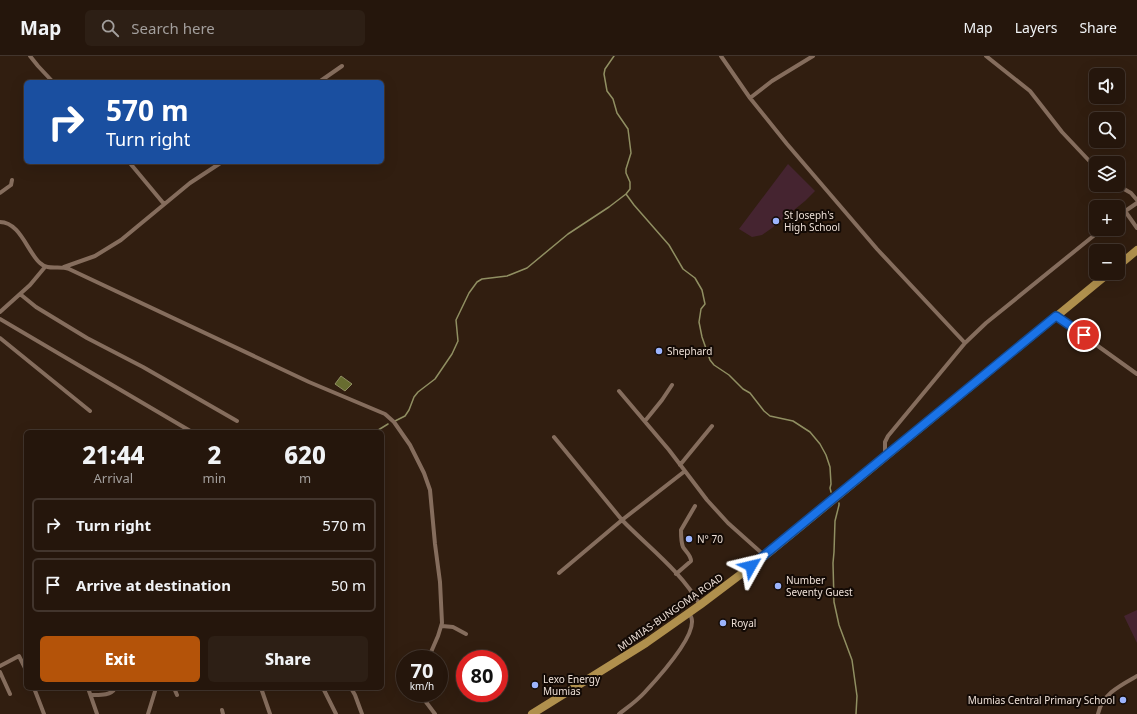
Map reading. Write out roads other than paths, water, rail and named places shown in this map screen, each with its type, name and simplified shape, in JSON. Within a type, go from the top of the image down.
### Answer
[{"type":"highway","points":[[1125,260],[1137,250]]},
{"type":"highway","name":"MUMIAS-BUNGOMA ROAD","points":[[534,713],[618,661],[689,613],[765,556],[1100,280]]},
{"type":"street","points":[[30,56],[51,80]]},
{"type":"street","points":[[721,56],[750,98],[787,144],[846,213],[965,343]]},
{"type":"street","points":[[750,98],[772,81],[813,56]]},
{"type":"street","points":[[986,56],[1030,91],[1062,132],[1089,161]]},
{"type":"street","points":[[322,80],[342,66]]},
{"type":"street","points":[[131,164],[164,204]]},
{"type":"street","points":[[0,222],[6,223],[15,230],[24,240],[39,263],[45,267],[64,267],[95,256],[112,246],[190,183],[219,164]]},
{"type":"street","points":[[0,193],[11,185],[12,180]]},
{"type":"street","points":[[1125,190],[1131,193],[1137,200]]},
{"type":"street","points":[[1137,203],[1125,211],[1137,228]]},
{"type":"street","points":[[884,457],[885,442],[888,436],[965,343],[1000,311],[1093,236]]},
{"type":"street","points":[[0,312],[20,294],[45,267]]},
{"type":"street","points":[[64,267],[303,379],[385,414],[390,419],[410,445],[424,473],[430,490],[440,582],[442,626],[432,650]]},
{"type":"street","points":[[20,294],[36,307],[82,335],[143,367],[237,421]]},
{"type":"street","points":[[1056,316],[1137,374]]},
{"type":"street","points":[[0,319],[189,430]]},
{"type":"street","points":[[0,338],[90,411]]},
{"type":"street","points":[[645,421],[662,400],[672,384]]},
{"type":"street","points":[[619,391],[645,421],[707,500],[724,519],[765,556]]},
{"type":"street","points":[[680,465],[712,426]]},
{"type":"street","points":[[554,437],[622,520],[676,574],[700,605]]},
{"type":"street","points":[[560,573],[622,520],[685,471]]},
{"type":"street","points":[[676,574],[691,560],[683,547],[681,530],[695,506]]},
{"type":"street","points":[[618,714],[644,693],[679,652],[692,625],[693,621],[689,613]]},
{"type":"street","points":[[442,626],[453,627],[466,634]]},
{"type":"street","points":[[0,666],[19,656],[24,666]]},
{"type":"street","points":[[0,672],[10,694]]},
{"type":"street","points":[[1098,714],[1102,703],[1108,694],[1137,676]]},
{"type":"street","points":[[35,690],[44,714]]},
{"type":"street","points":[[89,690],[97,714]]},
{"type":"street","points":[[91,695],[107,694],[114,690]]},
{"type":"street","points":[[148,714],[155,690]]},
{"type":"street","points":[[175,690],[177,695]]},
{"type":"street","points":[[262,690],[270,714]]},
{"type":"street","points":[[324,690],[336,714]]},
{"type":"street","points":[[352,690],[362,714]]},
{"type":"street","points":[[426,702],[435,714]]},
{"type":"waterway","points":[[395,421],[405,416],[414,397],[435,379],[452,354],[458,341],[456,320],[469,293],[477,282],[482,279],[507,276],[527,268],[568,234],[609,207],[630,189],[630,182],[626,173],[631,153],[628,129],[617,113],[613,99],[607,91],[604,74],[605,69],[614,56]]},
{"type":"waterway","points":[[626,194],[669,245],[683,269],[695,278],[702,290],[705,304],[701,309],[699,322],[702,337],[710,360],[714,365],[729,375],[743,389],[750,393],[764,411],[770,416],[793,421],[810,432],[820,444],[826,455],[830,467],[831,492]]},
{"type":"waterway","points":[[378,430],[388,424]]},
{"type":"waterway","points":[[839,503],[835,521],[833,563],[834,602],[839,625],[852,660],[857,696],[856,714]]},
{"type":"place","name":"St Joseph's High School","points":[[776,221]]},
{"type":"place","name":"Shephard","points":[[659,351]]},
{"type":"place","name":"N° 70","points":[[689,539]]},
{"type":"place","name":"Number Seventy Guest","points":[[778,586]]},
{"type":"place","name":"Royal","points":[[723,623]]},
{"type":"place","name":"Lexo Energy Mumias","points":[[535,685]]},
{"type":"place","name":"Mumias Central Primary School","points":[[1123,700]]}]
